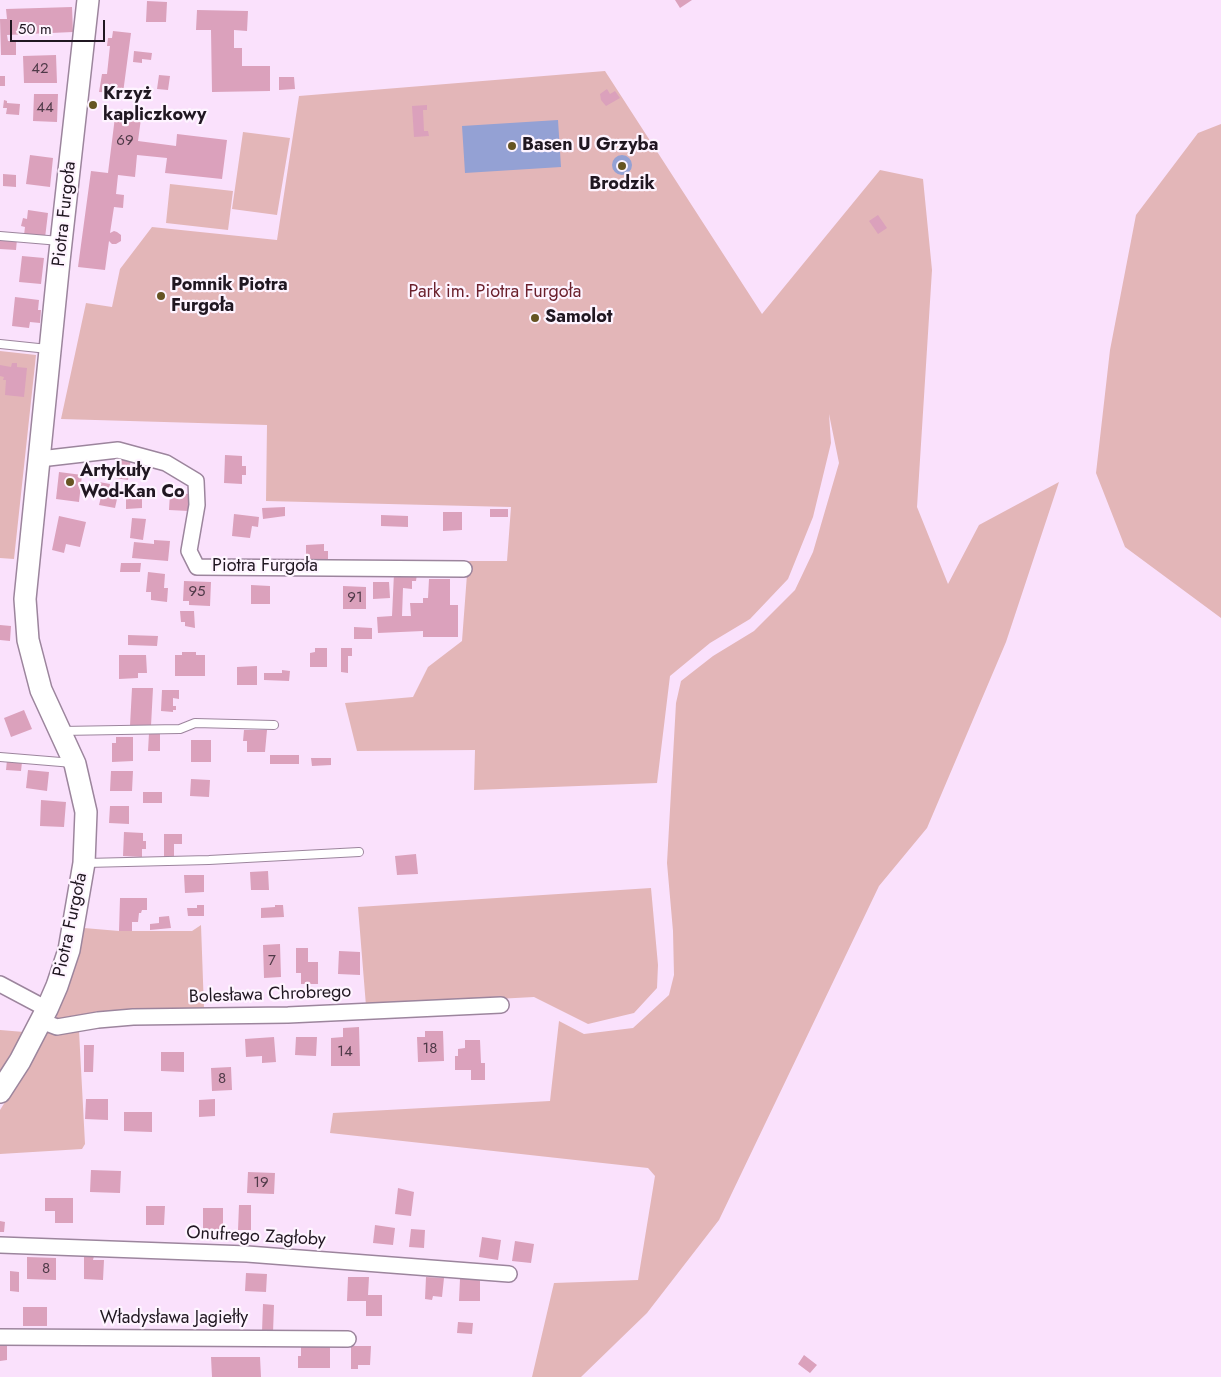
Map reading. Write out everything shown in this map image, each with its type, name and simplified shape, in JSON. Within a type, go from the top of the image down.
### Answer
[{"type":"street","name":"Piotra Furgoła","points":[[0,1092],[20,1061],[57,986],[69,950],[84,863],[86,812],[75,764],[41,690],[31,656],[25,599],[50,349],[61,277],[62,241],[88,0]]},
{"type":"street","name":"Piotra Furgoła","points":[[40,459],[118,450],[166,463],[196,481],[197,505],[189,552],[197,567],[464,569]]},
{"type":"street","name":"Bolesława Chrobrego","points":[[0,984],[44,1015],[57,1028],[98,1020],[133,1017],[288,1015],[501,1005]]},
{"type":"street","name":"Onufrego Zagłoby","points":[[0,1245],[247,1254],[509,1274]]},
{"type":"street","name":"Władysława Jagiełły","points":[[0,1337],[348,1339]]},
{"type":"lane","points":[[0,236],[62,241]]},
{"type":"lane","points":[[0,344],[50,349]]},
{"type":"lane","points":[[59,730],[180,729],[195,723],[274,725]]},
{"type":"lane","points":[[0,757],[75,764]]},
{"type":"lane","name":"Piotra Furgoła","points":[[84,863],[209,860],[359,852]]},
{"type":"green space","name":"Park im. Piotra Furgoła","points":[[605,71],[762,314],[880,170],[923,179],[932,270],[917,507],[948,584],[979,525],[1059,482],[1006,642],[927,828],[879,886],[719,1220],[647,1313],[581,1377],[532,1377],[554,1283],[638,1280],[655,1176],[648,1168],[330,1133],[333,1113],[550,1101],[559,1021],[584,1034],[633,1028],[669,995],[674,975],[673,931],[667,863],[676,703],[681,681],[713,656],[754,631],[795,590],[813,552],[839,463],[829,414],[831,443],[813,517],[788,579],[750,619],[710,643],[670,676],[657,783],[474,790],[475,750],[357,751],[345,703],[413,697],[428,667],[462,641],[468,561],[507,561],[511,507],[266,501],[267,425],[61,419],[86,303],[112,307],[120,269],[152,227],[277,240],[299,96]]},
{"type":"green space","points":[[1221,124],[1221,618],[1125,547],[1096,473],[1110,350],[1136,215],[1198,133]]},
{"type":"green space","points":[[243,132],[290,138],[277,215],[232,209]]},
{"type":"green space","points":[[170,184],[233,191],[228,230],[166,223]]},
{"type":"green space","points":[[0,351],[36,355],[14,559],[0,558]]},
{"type":"green space","points":[[651,888],[658,965],[657,988],[634,1013],[588,1024],[534,997],[366,1006],[358,907]]},
{"type":"green space","points":[[201,925],[204,1009],[57,1019],[56,1014],[84,928],[119,931],[192,931]]},
{"type":"green space","points":[[0,1030],[24,1032],[0,1072]]},
{"type":"green space","points":[[79,1031],[85,1144],[82,1149],[0,1154],[0,1110],[46,1032]]},
{"type":"water","name":"Basen U Grzyba","points":[[558,120],[561,167],[465,173],[462,126]]},
{"type":"water","name":"Brodzik","points":[[622,155],[629,158],[632,165],[629,172],[622,175],[615,172],[612,165],[615,158]]},
{"type":"building","points":[[675,0],[692,0],[680,8]]},
{"type":"building","points":[[147,1],[167,2],[166,22],[146,22]]},
{"type":"building","points":[[72,7],[73,32],[7,35],[8,41],[16,41],[16,55],[1,55],[0,19],[7,19],[6,9]]},
{"type":"building","points":[[197,10],[248,11],[247,31],[234,30],[234,48],[242,48],[242,66],[270,66],[270,91],[212,92],[211,30],[196,30]]},
{"type":"building","points":[[113,31],[131,33],[123,93],[99,92],[102,74],[107,74],[110,46],[107,46],[108,38],[112,38]]},
{"type":"building","points":[[134,51],[152,53],[151,60],[142,59],[142,63],[133,62]]},
{"type":"building","points":[[56,55],[57,83],[24,83],[23,56]]},
{"type":"building","points":[[159,75],[170,76],[168,90],[157,89]]},
{"type":"building","points":[[0,76],[5,76],[5,86],[0,86]]},
{"type":"building","points":[[279,77],[294,77],[295,89],[279,90]]},
{"type":"building","points":[[607,89],[610,94],[615,91],[620,98],[606,106],[601,100],[600,94]]},
{"type":"building","points":[[34,94],[58,94],[57,122],[33,121]]},
{"type":"building","points":[[4,100],[7,103],[20,104],[19,115],[6,114],[7,108],[3,108]]},
{"type":"building","points":[[427,105],[427,110],[423,110],[424,131],[428,131],[429,136],[414,137],[412,106]]},
{"type":"building","points":[[116,109],[142,111],[138,141],[176,146],[177,134],[227,140],[222,179],[165,173],[167,158],[137,155],[135,177],[118,175],[116,194],[124,195],[123,208],[114,207],[110,233],[117,232],[121,235],[121,241],[112,244],[109,241],[105,270],[78,267],[91,171],[108,173]]},
{"type":"building","points":[[30,155],[53,158],[50,187],[26,184]]},
{"type":"building","points":[[3,174],[16,175],[16,187],[3,186]]},
{"type":"building","points":[[28,210],[48,213],[45,238],[24,235],[25,227],[21,226],[23,218],[27,219]]},
{"type":"building","points":[[878,215],[887,228],[878,234],[869,221]]},
{"type":"building","points":[[0,238],[17,239],[16,250],[0,249]]},
{"type":"building","points":[[22,256],[44,258],[41,284],[19,282]]},
{"type":"building","points":[[15,297],[39,300],[38,310],[41,310],[40,323],[30,322],[29,328],[12,326]]},
{"type":"building","points":[[12,363],[17,363],[17,367],[27,368],[24,397],[5,395],[6,380],[3,380],[4,377],[0,376],[0,365],[11,367]]},
{"type":"building","points":[[225,455],[242,456],[242,466],[246,466],[246,475],[242,475],[242,484],[224,483]]},
{"type":"building","points":[[120,457],[131,458],[128,480],[115,478]]},
{"type":"building","name":"Artykuły Wod-Kan Co","points":[[59,472],[82,475],[79,502],[56,499]]},
{"type":"building","points":[[99,482],[110,484],[109,489],[119,490],[115,508],[99,505],[101,497],[96,496]]},
{"type":"building","points":[[170,493],[190,494],[189,511],[169,510]]},
{"type":"building","points":[[126,499],[142,499],[142,508],[126,509]]},
{"type":"building","points":[[285,507],[285,516],[263,519],[262,508]]},
{"type":"building","points":[[490,509],[508,509],[508,517],[490,517]]},
{"type":"building","points":[[443,512],[462,512],[462,530],[443,531]]},
{"type":"building","points":[[234,514],[259,517],[258,527],[252,526],[250,538],[232,536]]},
{"type":"building","points":[[381,515],[408,516],[408,527],[381,526]]},
{"type":"building","points":[[59,516],[86,522],[80,547],[66,544],[64,553],[52,550]]},
{"type":"building","points":[[132,518],[146,519],[143,540],[130,538]]},
{"type":"building","points":[[154,540],[170,541],[168,561],[132,558],[134,542],[154,544]]},
{"type":"building","points":[[324,544],[324,551],[328,551],[328,562],[306,563],[306,545]]},
{"type":"building","points":[[121,563],[141,563],[140,572],[120,572]]},
{"type":"building","points":[[148,572],[165,574],[164,588],[168,588],[167,602],[151,600],[151,592],[146,592]]},
{"type":"building","points":[[394,573],[417,574],[416,581],[412,581],[412,589],[403,588],[402,616],[411,616],[410,603],[423,603],[423,598],[428,598],[429,579],[450,579],[450,605],[458,605],[458,637],[423,637],[423,631],[378,633],[377,617],[392,616]]},
{"type":"building","points":[[184,581],[211,582],[210,606],[189,605],[189,601],[183,601]]},
{"type":"building","points":[[373,582],[389,582],[390,598],[373,599]]},
{"type":"building","points":[[251,585],[270,586],[270,604],[251,604]]},
{"type":"building","points":[[343,586],[366,587],[366,609],[343,609]]},
{"type":"building","points":[[180,611],[194,611],[195,628],[185,626],[185,622],[181,622]]},
{"type":"building","points":[[0,625],[11,626],[10,641],[0,640]]},
{"type":"building","points":[[354,627],[372,628],[372,639],[354,639]]},
{"type":"building","points":[[128,635],[158,636],[157,646],[128,645]]},
{"type":"building","points":[[315,648],[327,648],[327,667],[310,667],[310,653],[315,652]]},
{"type":"building","points":[[341,648],[352,648],[352,656],[348,656],[348,673],[341,672]]},
{"type":"building","points":[[182,652],[196,652],[196,655],[205,655],[205,676],[175,676],[175,655],[182,655]]},
{"type":"building","points":[[119,655],[146,655],[147,673],[138,673],[138,678],[119,679]]},
{"type":"building","points":[[257,666],[257,685],[237,685],[237,667]]},
{"type":"building","points":[[282,670],[290,671],[289,681],[264,680],[264,673],[282,673]]},
{"type":"building","points":[[132,688],[153,688],[151,726],[130,726]]},
{"type":"building","points":[[162,690],[179,690],[179,699],[173,698],[173,706],[176,706],[176,710],[173,710],[173,712],[161,711]]},
{"type":"building","points":[[24,710],[32,729],[11,737],[4,718]]},
{"type":"building","points":[[244,730],[267,730],[265,752],[247,752],[247,741],[243,741]]},
{"type":"building","points":[[149,733],[160,733],[160,751],[148,751]]},
{"type":"building","points":[[116,737],[133,737],[133,761],[112,762],[112,743],[116,743]]},
{"type":"building","points":[[191,740],[211,740],[211,762],[191,762]]},
{"type":"building","points":[[270,755],[299,755],[299,764],[270,764]]},
{"type":"building","points":[[311,758],[331,758],[331,765],[312,766]]},
{"type":"building","points":[[7,760],[22,762],[21,771],[6,770]]},
{"type":"building","points":[[28,770],[49,772],[47,791],[26,788]]},
{"type":"building","points":[[111,771],[133,771],[132,791],[110,791]]},
{"type":"building","points":[[191,779],[210,780],[209,797],[190,796]]},
{"type":"building","points":[[143,792],[162,792],[162,803],[143,803]]},
{"type":"building","points":[[41,800],[66,802],[64,827],[40,826]]},
{"type":"building","points":[[110,806],[129,806],[129,824],[109,823]]},
{"type":"building","points":[[124,832],[143,833],[146,849],[142,849],[142,857],[123,856]]},
{"type":"building","points":[[164,834],[182,834],[182,844],[174,844],[174,857],[164,857]]},
{"type":"building","points":[[416,854],[418,874],[397,875],[395,856]]},
{"type":"building","points":[[268,871],[269,890],[251,890],[250,872]]},
{"type":"building","points":[[184,875],[204,875],[204,892],[185,893]]},
{"type":"building","points":[[120,898],[147,898],[147,910],[142,910],[139,913],[138,922],[132,922],[132,931],[119,931]]},
{"type":"building","points":[[197,905],[204,905],[204,916],[188,916],[187,908],[197,908]]},
{"type":"building","points":[[275,905],[283,905],[284,917],[261,918],[261,908],[275,907]]},
{"type":"building","points":[[169,916],[171,928],[150,930],[150,924],[159,923],[159,917]]},
{"type":"building","points":[[280,944],[281,977],[264,978],[263,945]]},
{"type":"building","points":[[296,948],[308,948],[308,962],[318,962],[318,984],[301,984],[301,973],[296,973]]},
{"type":"building","points":[[339,951],[360,952],[360,975],[338,974]]},
{"type":"building","points":[[359,1027],[360,1066],[331,1066],[331,1038],[343,1037],[343,1028]]},
{"type":"building","points":[[425,1031],[443,1031],[444,1061],[418,1062],[417,1037],[425,1037]]},
{"type":"building","points":[[274,1037],[276,1062],[262,1063],[262,1056],[246,1057],[245,1039]]},
{"type":"building","points":[[296,1037],[317,1037],[316,1056],[295,1055]]},
{"type":"building","points":[[465,1040],[480,1040],[481,1063],[485,1063],[485,1080],[471,1080],[471,1070],[455,1070],[455,1056],[458,1056],[458,1049],[465,1048]]},
{"type":"building","points":[[84,1045],[94,1045],[93,1072],[84,1072]]},
{"type":"building","points":[[161,1052],[184,1052],[184,1072],[161,1071]]},
{"type":"building","points":[[231,1067],[232,1090],[212,1091],[211,1068]]},
{"type":"building","points":[[86,1099],[108,1099],[108,1120],[85,1119]]},
{"type":"building","points":[[215,1099],[215,1116],[199,1117],[199,1100]]},
{"type":"building","points":[[124,1112],[152,1112],[152,1132],[124,1131]]},
{"type":"building","points":[[91,1170],[121,1171],[120,1193],[90,1192]]},
{"type":"building","points":[[248,1172],[275,1173],[274,1194],[247,1193]]},
{"type":"building","points":[[398,1188],[414,1192],[411,1216],[395,1214]]},
{"type":"building","points":[[45,1198],[73,1198],[73,1223],[55,1223],[55,1211],[45,1211]]},
{"type":"building","points":[[239,1205],[251,1205],[251,1230],[238,1230]]},
{"type":"building","points":[[146,1206],[165,1206],[164,1225],[146,1225]]},
{"type":"building","points":[[203,1208],[223,1208],[223,1231],[203,1231]]},
{"type":"building","points":[[0,1221],[5,1222],[4,1232],[0,1232]]},
{"type":"building","points":[[375,1225],[395,1228],[393,1245],[373,1243]]},
{"type":"building","points":[[411,1229],[425,1230],[424,1248],[409,1247]]},
{"type":"building","points":[[482,1237],[501,1240],[498,1260],[479,1257]]},
{"type":"building","points":[[515,1241],[534,1244],[531,1263],[512,1261]]},
{"type":"building","points":[[84,1256],[94,1256],[93,1260],[104,1260],[103,1280],[84,1279]]},
{"type":"building","points":[[27,1257],[56,1258],[56,1280],[27,1279]]},
{"type":"building","points":[[10,1271],[19,1272],[19,1292],[10,1291]]},
{"type":"building","points":[[246,1273],[267,1274],[266,1292],[245,1291]]},
{"type":"building","points":[[348,1277],[369,1277],[368,1295],[382,1295],[382,1316],[366,1316],[366,1301],[347,1301]]},
{"type":"building","points":[[426,1277],[444,1278],[442,1297],[433,1296],[432,1300],[425,1299]]},
{"type":"building","points":[[460,1279],[480,1279],[480,1301],[459,1301]]},
{"type":"building","points":[[263,1304],[274,1305],[273,1333],[262,1332]]},
{"type":"building","points":[[23,1307],[47,1307],[47,1326],[23,1326]]},
{"type":"building","points":[[458,1322],[473,1323],[472,1334],[457,1333]]},
{"type":"building","points":[[0,1343],[7,1343],[7,1360],[0,1361]]},
{"type":"building","points":[[351,1346],[371,1346],[370,1365],[358,1365],[358,1369],[351,1369]]},
{"type":"building","points":[[301,1347],[330,1347],[330,1368],[298,1368],[298,1356],[301,1356]]},
{"type":"building","points":[[804,1355],[817,1365],[810,1373],[798,1364]]},
{"type":"building","points":[[211,1357],[260,1357],[261,1377],[212,1377]]},
{"type":"place","name":"Krzyż kapliczkowy","points":[[93,105]]},
{"type":"place","name":"Basen U Grzyba","points":[[512,146]]},
{"type":"place","name":"Brodzik","points":[[622,166]]},
{"type":"place","name":"Pomnik Piotra Furgoła","points":[[161,296]]},
{"type":"place","name":"Samolot","points":[[535,318]]},
{"type":"place","name":"Artykuły Wod-Kan Co","points":[[70,482]]}]
